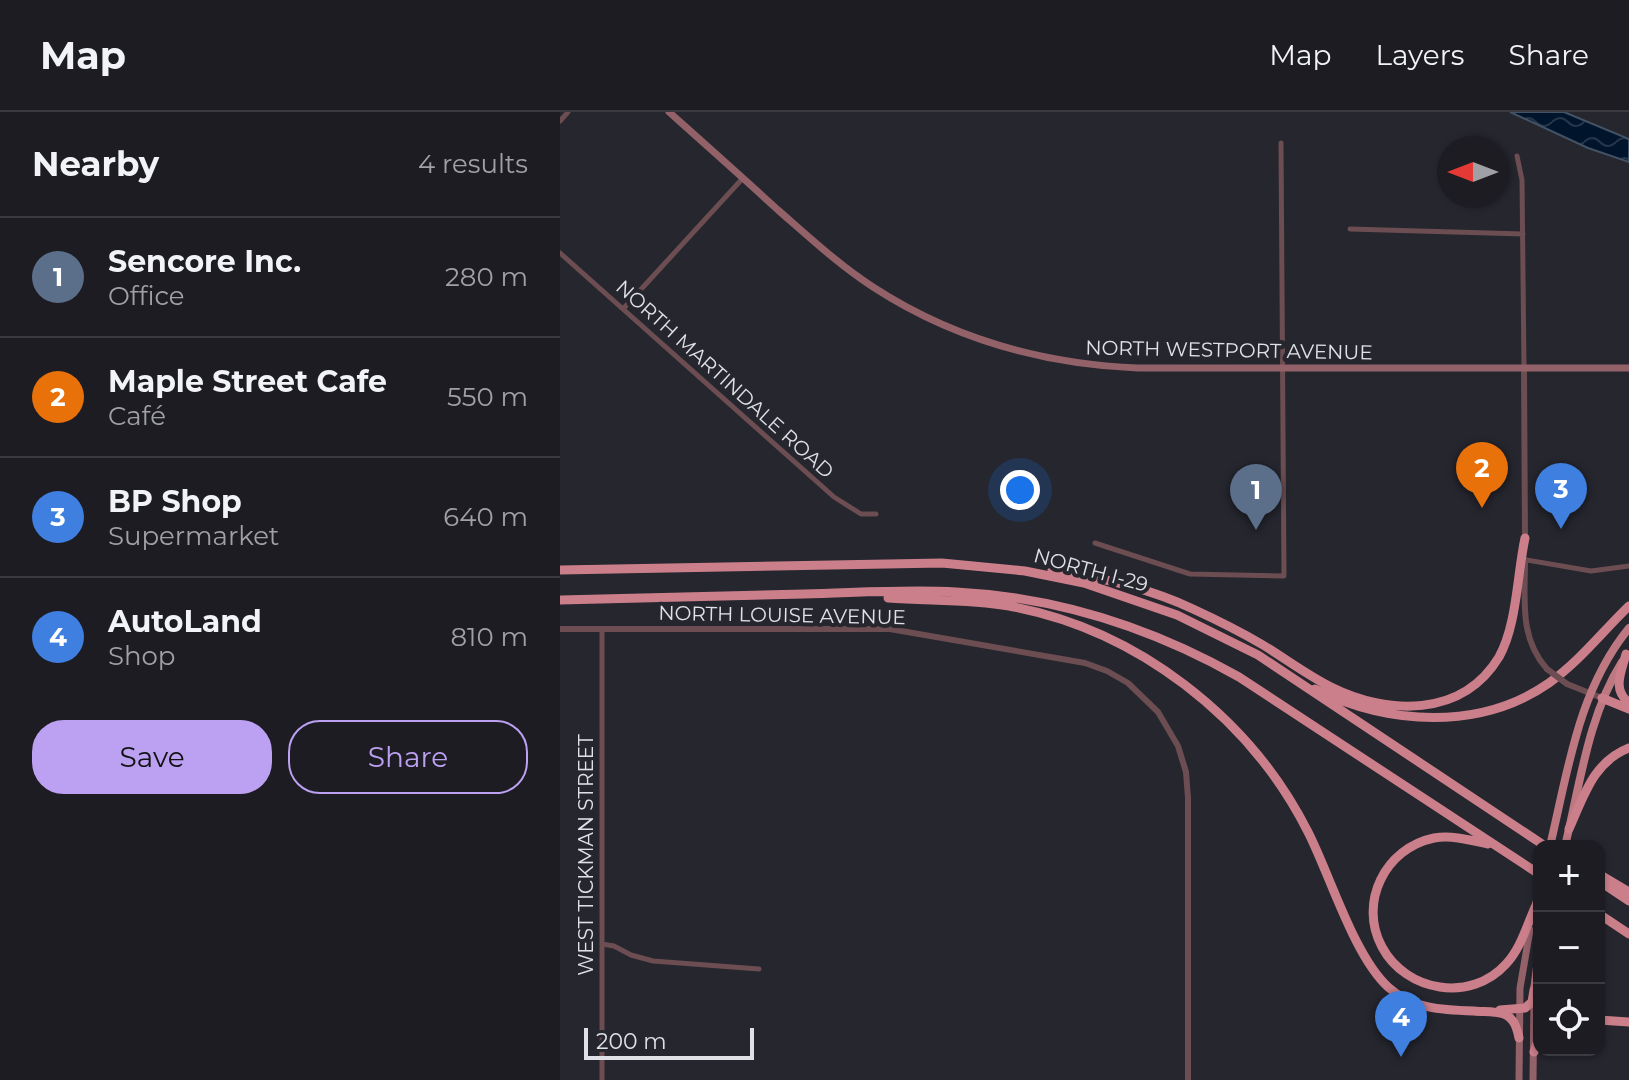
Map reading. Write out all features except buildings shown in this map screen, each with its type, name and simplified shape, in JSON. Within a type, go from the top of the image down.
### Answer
[{"type":"highway","points":[[1025,571],[1038,568],[1064,572],[1154,593],[1222,623],[1341,692],[1389,706],[1417,707],[1460,695],[1478,682],[1497,659],[1511,622],[1525,538]]},
{"type":"highway","name":"NORTH I-29","points":[[560,570],[922,562],[1025,571],[1084,583],[1158,607],[1210,630],[1274,665],[1538,840]]},
{"type":"highway","points":[[560,600],[940,591],[1005,596],[1084,612],[1149,633],[1218,665],[1258,688],[1533,870]]},
{"type":"highway","points":[[861,593],[890,598],[979,602],[1031,611],[1097,634],[1136,653],[1173,676],[1228,723],[1272,773],[1308,830],[1356,937],[1387,986],[1410,1002],[1428,1008],[1519,1010],[1532,1002],[1533,996]]},
{"type":"highway","points":[[1274,665],[1318,690],[1376,712],[1421,718],[1470,714],[1505,705],[1547,684],[1578,660],[1629,606]]},
{"type":"highway","points":[[1549,840],[1589,693],[1603,665],[1629,628]]},
{"type":"highway","points":[[1566,840],[1602,698],[1628,653]]},
{"type":"highway","points":[[1628,653],[1618,686],[1629,706]]},
{"type":"highway","points":[[1602,698],[1629,706]]},
{"type":"highway","points":[[1569,829],[1594,775],[1607,761],[1629,748]]},
{"type":"highway","points":[[1495,845],[1442,837],[1427,840],[1398,855],[1379,881],[1373,908],[1378,938],[1387,956],[1401,971],[1429,985],[1460,988],[1479,983],[1511,959],[1533,911]]},
{"type":"highway","points":[[1605,878],[1629,892]]},
{"type":"highway","points":[[1605,885],[1629,901]]},
{"type":"highway","points":[[1605,918],[1629,934]]},
{"type":"highway","points":[[1448,1009],[1504,1014],[1515,1025],[1519,1038]]},
{"type":"highway","points":[[1605,1020],[1629,1022]]},
{"type":"main road","name":"NORTH WESTPORT AVENUE","points":[[669,112],[816,243],[871,286],[931,320],[990,344],[1047,359],[1105,367],[1629,368]]},
{"type":"main road","points":[[1519,1080],[1523,957],[1534,912]]},
{"type":"main road","points":[[1534,1056],[1534,1079]]},
{"type":"street","points":[[560,121],[568,112]]},
{"type":"street","points":[[1095,543],[1190,574],[1284,576],[1281,143]]},
{"type":"street","points":[[1517,156],[1522,173],[1525,538]]},
{"type":"street","points":[[623,309],[743,178]]},
{"type":"street","points":[[1350,229],[1523,234]]},
{"type":"street","name":"NORTH MARTINDALE ROAD","points":[[560,253],[834,497],[861,514],[876,514]]},
{"type":"street","points":[[1602,698],[1567,684],[1547,669],[1535,654],[1526,630],[1523,559],[1591,571],[1629,566]]},
{"type":"street","name":"NORTH LOUISE AVENUE","points":[[560,629],[890,629],[1085,663],[1118,676],[1150,702],[1172,733],[1186,772],[1188,1080]]},
{"type":"street","name":"WEST TICKMAN STREET","points":[[602,630],[602,1080]]},
{"type":"street","points":[[602,944],[653,961],[759,969]]},
{"type":"water","points":[[1510,112],[1564,112],[1629,139],[1629,162],[1588,148]]},
{"type":"place","name":"Maple Street Cafe","points":[[1482,508]]},
{"type":"place","name":"BP Shop","points":[[1561,529]]},
{"type":"place","name":"Sencore Inc.","points":[[1256,530]]},
{"type":"place","name":"AutoLand","points":[[1401,1057]]}]
